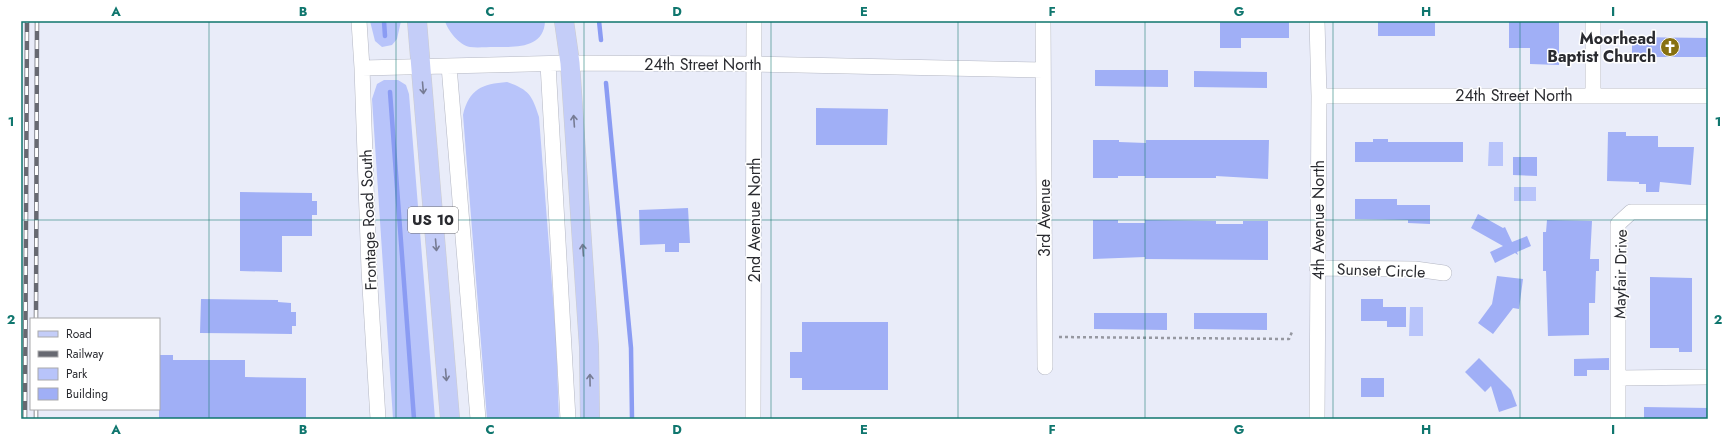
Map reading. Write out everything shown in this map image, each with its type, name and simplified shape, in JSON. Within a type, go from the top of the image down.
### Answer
[{"type":"main road","name":"US 10","points":[[417,21],[450,419]]},
{"type":"main road","points":[[564,21],[570,63],[589,347],[590,419]]},
{"type":"street","name":"Frontage Road South","points":[[359,21],[369,270],[378,419]]},
{"type":"street","name":"2nd Avenue North","points":[[753,419],[754,21]]},
{"type":"street","name":"3rd Avenue","points":[[1043,21],[1045,367]]},
{"type":"street","name":"4th Avenue North","points":[[1317,21],[1319,96],[1317,419]]},
{"type":"street","points":[[1593,21],[1593,95]]},
{"type":"street","name":"24th Street North","points":[[362,68],[570,63],[754,64],[1043,70]]},
{"type":"street","points":[[548,64],[568,419]]},
{"type":"street","points":[[449,66],[478,419]]},
{"type":"street","name":"24th Street North","points":[[1319,96],[1708,96]]},
{"type":"street","name":"Mayfair Drive","points":[[1618,419],[1618,224],[1631,212],[1708,212]]},
{"type":"street","name":"Sunset Circle","points":[[1317,268],[1415,269],[1444,273]]},
{"type":"street","points":[[1619,378],[1708,377]]},
{"type":"path","points":[[1045,337],[1289,339],[1292,332]]},
{"type":"green space","points":[[370,21],[401,21],[397,39],[392,45],[382,47],[375,41]]},
{"type":"green space","points":[[445,21],[545,21],[540,37],[534,42],[511,47],[470,47],[458,41],[451,33]]},
{"type":"green space","points":[[384,80],[398,80],[406,85],[409,94],[435,419],[393,419],[372,99],[377,84]]},
{"type":"green space","points":[[507,82],[529,94],[539,117],[556,337],[559,419],[487,419],[463,115],[469,99],[478,90],[490,84]]},
{"type":"green space","points":[[1489,142],[1503,142],[1503,166],[1488,166]]},
{"type":"green space","points":[[1514,187],[1536,187],[1536,201],[1514,201]]},
{"type":"green space","points":[[1410,307],[1423,307],[1423,336],[1409,336]]},
{"type":"building","points":[[1220,21],[1289,21],[1289,38],[1241,38],[1241,48],[1220,48]]},
{"type":"building","points":[[1378,21],[1435,21],[1435,36],[1378,36]]},
{"type":"building","points":[[1509,21],[1559,21],[1559,65],[1530,64],[1530,48],[1509,48]]},
{"type":"building","name":"Moorhead Baptist Church","points":[[1632,37],[1708,38],[1708,57],[1632,57]]},
{"type":"building","points":[[1095,70],[1168,70],[1168,87],[1095,86]]},
{"type":"building","points":[[1194,71],[1267,72],[1267,88],[1194,87]]},
{"type":"building","points":[[816,108],[888,109],[887,145],[816,145]]},
{"type":"building","points":[[1608,132],[1626,132],[1626,136],[1658,136],[1658,147],[1694,147],[1691,185],[1660,182],[1659,192],[1646,192],[1646,184],[1639,184],[1639,182],[1607,181]]},
{"type":"building","points":[[1373,139],[1388,139],[1388,142],[1463,142],[1463,162],[1355,162],[1355,142],[1373,142]]},
{"type":"building","points":[[1093,140],[1119,140],[1119,142],[1146,143],[1146,140],[1269,140],[1268,179],[1216,176],[1216,178],[1145,178],[1145,176],[1118,176],[1118,178],[1093,178]]},
{"type":"building","points":[[1513,157],[1537,157],[1537,176],[1513,175]]},
{"type":"building","points":[[240,192],[312,193],[312,201],[317,201],[317,215],[312,215],[312,236],[282,236],[282,272],[240,271]]},
{"type":"building","points":[[1355,199],[1397,199],[1397,205],[1430,205],[1430,224],[1408,223],[1408,220],[1355,219]]},
{"type":"building","points":[[688,208],[690,243],[679,243],[679,252],[665,252],[665,244],[640,245],[639,210]]},
{"type":"building","points":[[1478,214],[1503,228],[1505,227],[1512,242],[1527,236],[1531,246],[1517,252],[1518,255],[1515,253],[1495,263],[1490,252],[1503,246],[1471,228]]},
{"type":"building","points":[[1093,220],[1118,220],[1118,223],[1145,223],[1145,220],[1216,221],[1216,224],[1243,224],[1243,221],[1268,221],[1268,260],[1145,259],[1145,257],[1093,259]]},
{"type":"building","points":[[1547,220],[1592,221],[1590,259],[1599,259],[1599,271],[1596,271],[1595,303],[1589,303],[1589,335],[1548,336],[1546,271],[1543,271],[1543,232],[1546,232]]},
{"type":"building","points":[[1497,276],[1523,279],[1519,309],[1513,308],[1493,334],[1478,323],[1492,304]]},
{"type":"building","points":[[1650,277],[1692,278],[1692,352],[1679,352],[1679,348],[1650,348]]},
{"type":"building","points":[[201,299],[278,300],[278,302],[291,303],[291,312],[296,312],[296,326],[292,326],[292,334],[200,333]]},
{"type":"building","points":[[1361,299],[1383,299],[1383,307],[1406,307],[1406,327],[1387,327],[1387,321],[1361,321]]},
{"type":"building","points":[[1094,313],[1167,313],[1167,330],[1094,329]]},
{"type":"building","points":[[1194,313],[1267,313],[1267,330],[1194,329]]},
{"type":"building","points":[[802,322],[888,322],[888,390],[802,390],[802,378],[790,378],[790,352],[802,352]]},
{"type":"building","points":[[160,355],[173,355],[173,360],[245,360],[245,377],[306,378],[306,419],[159,419]]},
{"type":"building","points":[[1479,358],[1511,390],[1517,406],[1499,412],[1491,386],[1485,392],[1465,372]]},
{"type":"building","points":[[1609,358],[1609,370],[1587,370],[1587,376],[1574,376],[1574,359]]},
{"type":"building","points":[[1361,378],[1384,378],[1384,397],[1361,397]]},
{"type":"building","points":[[1644,407],[1708,408],[1708,419],[1644,418]]},
{"type":"waterway","points":[[384,21],[385,36]]},
{"type":"waterway","points":[[599,21],[601,40]]},
{"type":"waterway","points":[[606,83],[631,348],[632,419]]},
{"type":"waterway","points":[[390,92],[414,419]]},
{"type":"railway","points":[[25,419],[27,21]]},
{"type":"railway","points":[[36,318],[37,21]]},
{"type":"railway","points":[[36,410],[36,419]]},
{"type":"place","name":"Moorhead Baptist Church","points":[[1670,47]]}]
